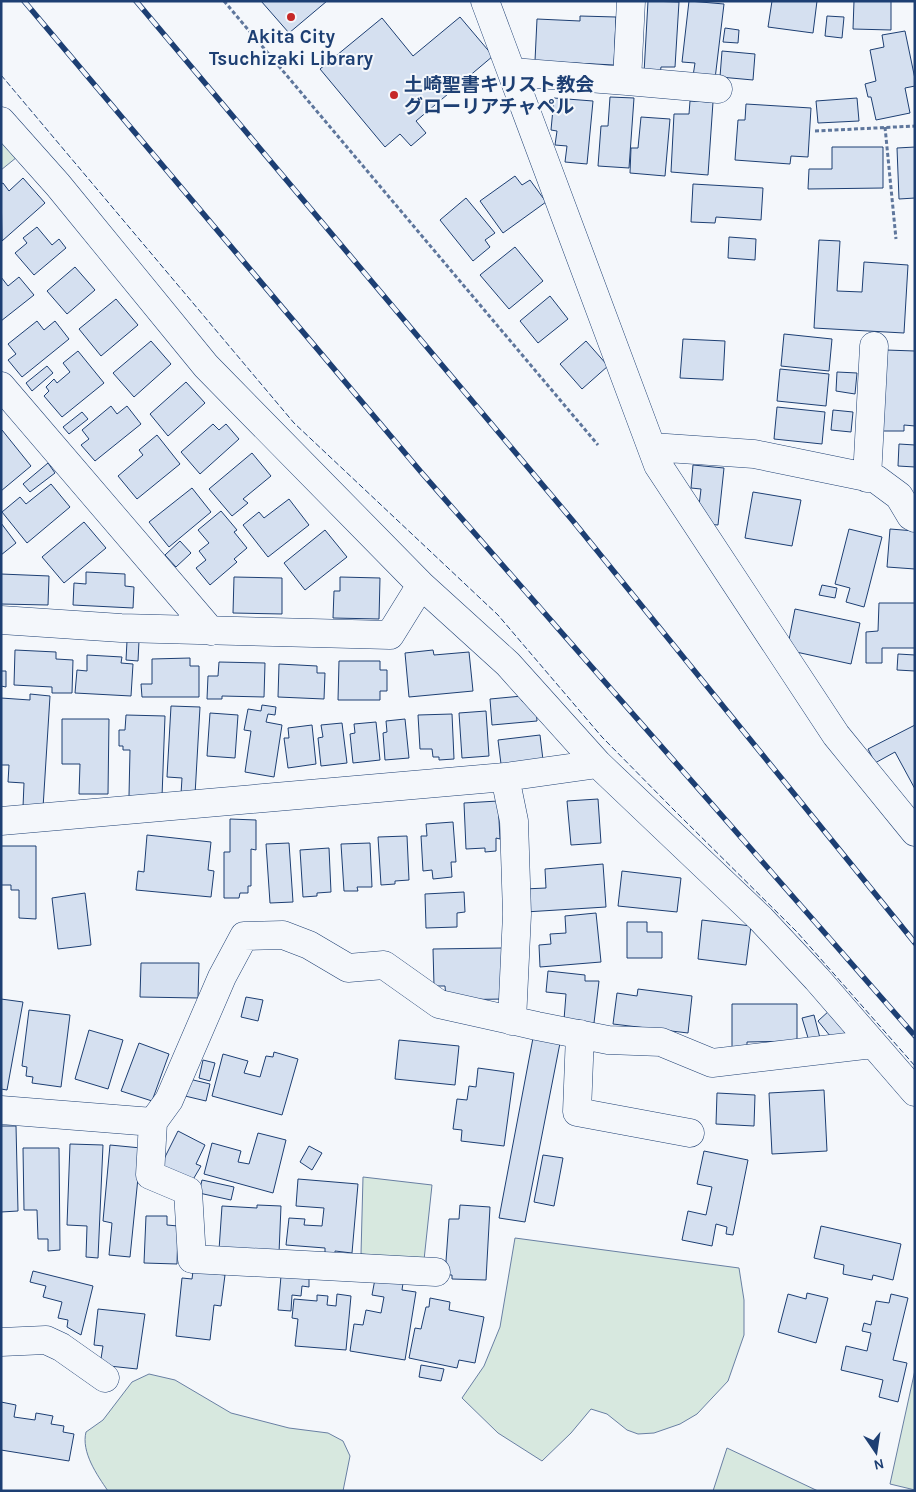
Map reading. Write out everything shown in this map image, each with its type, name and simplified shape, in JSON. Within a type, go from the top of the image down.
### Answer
[{"type":"street","points":[[485,1],[658,465],[836,735],[915,832]]},
{"type":"street","points":[[627,81],[631,1]]},
{"type":"street","points":[[512,72],[718,89]]},
{"type":"street","points":[[1,121],[58,185],[206,366],[421,585],[508,664],[598,764],[761,919],[915,1092]]},
{"type":"street","points":[[867,478],[874,346]]},
{"type":"street","points":[[1,386],[211,630]]},
{"type":"street","points":[[652,447],[754,454],[876,480],[898,496],[911,516],[915,518]]},
{"type":"street","points":[[1,620],[121,628],[390,635],[421,585]]},
{"type":"street","points":[[1,821],[505,777],[598,764]]},
{"type":"street","points":[[505,777],[514,821],[517,914],[512,1021]]},
{"type":"street","points":[[436,1272],[192,1259],[188,1191],[150,1175],[153,1122],[169,1100],[222,977],[244,936],[283,935],[309,945],[348,968],[384,965],[439,1004],[608,1040],[661,1042],[712,1063],[873,1044]]},
{"type":"street","points":[[580,1034],[577,1112],[690,1133]]},
{"type":"street","points":[[1,1110],[153,1122]]},
{"type":"street","points":[[1,1342],[46,1340],[61,1347],[105,1378]]},
{"type":"path","points":[[224,1],[598,445]]},
{"type":"path","points":[[816,131],[915,126]]},
{"type":"path","points":[[885,127],[896,239]]},
{"type":"shaded area","points":[[1,131],[22,153],[1,170]]},
{"type":"shaded area","points":[[363,1177],[432,1185],[424,1260],[361,1254]]},
{"type":"shaded area","points":[[515,1238],[739,1268],[744,1300],[744,1335],[728,1381],[697,1414],[680,1424],[654,1433],[638,1434],[627,1430],[607,1414],[591,1409],[571,1433],[542,1461],[498,1433],[462,1398],[484,1366],[500,1327]]},
{"type":"shaded area","points":[[915,1370],[915,1490],[890,1484]]},
{"type":"shaded area","points":[[149,1374],[175,1380],[231,1413],[289,1428],[328,1433],[343,1441],[350,1456],[343,1491],[108,1491],[95,1471],[88,1455],[85,1440],[86,1432],[103,1420],[132,1382]]},
{"type":"shaded area","points":[[727,1448],[818,1491],[713,1491]]},
{"type":"building","name":"Akita City Tsuchizaki Library","points":[[261,1],[327,1],[289,33]]},
{"type":"building","points":[[648,1],[679,2],[675,67],[661,67],[660,74],[644,73]]},
{"type":"building","points":[[689,1],[724,4],[715,79],[693,76],[695,63],[682,62]]},
{"type":"building","points":[[772,1],[817,1],[813,33],[768,27]]},
{"type":"building","points":[[854,1],[891,1],[891,30],[853,29]]},
{"type":"building","points":[[580,16],[616,17],[614,65],[535,61],[537,19],[580,21]]},
{"type":"building","points":[[827,16],[844,17],[842,38],[825,36]]},
{"type":"building","name":"土崎聖書キリスト教会 グローリアチャペル","points":[[460,17],[493,56],[416,121],[426,133],[411,146],[400,134],[385,147],[320,69],[382,18],[413,56]]},
{"type":"building","points":[[725,28],[739,30],[738,43],[723,42]]},
{"type":"building","points":[[905,31],[915,79],[915,86],[905,88],[910,113],[876,120],[871,97],[868,97],[865,84],[876,81],[870,50],[884,47],[882,35]]},
{"type":"building","points":[[722,51],[755,54],[753,80],[720,77]]},
{"type":"building","points":[[610,97],[634,98],[629,168],[598,166],[601,126],[608,126]]},
{"type":"building","points":[[554,98],[593,101],[587,164],[565,162],[567,146],[555,145],[557,131],[551,130]]},
{"type":"building","points":[[857,98],[859,121],[818,123],[816,101]]},
{"type":"building","points":[[690,101],[713,102],[708,175],[671,172],[674,114],[689,114]]},
{"type":"building","points":[[746,104],[811,108],[808,157],[791,156],[790,164],[735,160],[738,120],[745,120]]},
{"type":"building","points":[[641,117],[670,119],[665,176],[630,173],[631,148],[638,148]]},
{"type":"building","points":[[832,147],[883,147],[883,188],[808,189],[809,169],[832,169]]},
{"type":"building","points":[[915,147],[915,198],[899,199],[897,148]]},
{"type":"building","points":[[515,176],[522,185],[530,180],[546,202],[503,233],[480,201]]},
{"type":"building","points":[[23,178],[45,203],[2,241],[1,184],[3,183],[9,191]]},
{"type":"building","points":[[693,184],[763,188],[761,220],[716,217],[715,223],[691,222]]},
{"type":"building","points":[[466,198],[495,233],[485,240],[490,247],[473,261],[440,220]]},
{"type":"building","points":[[37,227],[52,245],[59,239],[66,248],[34,275],[15,253],[27,243],[23,238]]},
{"type":"building","points":[[729,237],[756,239],[755,260],[728,258]]},
{"type":"building","points":[[819,240],[840,241],[837,291],[862,292],[864,262],[908,265],[904,333],[814,328]]},
{"type":"building","points":[[515,247],[543,281],[509,309],[480,275]]},
{"type":"building","points":[[75,267],[95,290],[67,314],[47,291]]},
{"type":"building","points":[[1,277],[8,286],[19,277],[34,295],[1,321]]},
{"type":"building","points":[[550,296],[568,319],[538,343],[520,321]]},
{"type":"building","points":[[116,299],[138,325],[101,356],[79,329]]},
{"type":"building","points":[[37,321],[44,330],[55,321],[69,339],[22,377],[8,360],[16,354],[8,344]]},
{"type":"building","points":[[784,334],[832,339],[829,371],[781,366]]},
{"type":"building","points":[[683,339],[725,341],[723,380],[680,378]]},
{"type":"building","points":[[151,341],[171,364],[134,397],[113,373]]},
{"type":"building","points":[[586,341],[608,366],[582,389],[560,364]]},
{"type":"building","points":[[886,350],[915,351],[915,426],[904,425],[904,431],[883,431]]},
{"type":"building","points":[[78,351],[104,383],[62,417],[44,396],[49,391],[46,387],[54,379],[57,383],[70,372],[63,363]]},
{"type":"building","points":[[47,366],[53,373],[32,391],[26,383]]},
{"type":"building","points":[[780,369],[829,374],[826,406],[777,401]]},
{"type":"building","points":[[837,372],[857,373],[855,394],[836,391]]},
{"type":"building","points":[[186,382],[205,403],[168,436],[150,414]]},
{"type":"building","points":[[111,406],[117,414],[127,406],[141,424],[95,461],[81,445],[89,439],[82,430]]},
{"type":"building","points":[[777,407],[825,412],[822,444],[774,439]]},
{"type":"building","points":[[833,410],[853,412],[851,432],[831,430]]},
{"type":"building","points":[[82,412],[88,419],[69,434],[63,427]]},
{"type":"building","points":[[213,424],[219,430],[226,424],[239,439],[200,474],[181,452]]},
{"type":"building","points":[[1,430],[31,466],[1,491]]},
{"type":"building","points":[[157,435],[180,464],[137,499],[118,476],[143,455],[139,450]]},
{"type":"building","points":[[899,444],[915,445],[915,467],[898,466]]},
{"type":"building","points":[[252,453],[271,476],[243,499],[248,503],[232,516],[209,489]]},
{"type":"building","points":[[48,463],[55,473],[30,492],[23,484]]},
{"type":"building","points":[[693,465],[724,468],[718,525],[704,524],[698,514],[701,489],[691,488]]},
{"type":"building","points":[[51,484],[70,507],[27,543],[2,512],[20,497],[26,504]]},
{"type":"building","points":[[192,488],[211,512],[169,547],[149,522]]},
{"type":"building","points":[[753,492],[801,500],[792,546],[745,538]]},
{"type":"building","points":[[289,499],[309,525],[268,557],[243,525],[259,512],[264,518]]},
{"type":"building","points":[[221,511],[237,530],[234,532],[247,548],[234,559],[237,562],[210,585],[196,568],[206,560],[199,551],[209,543],[198,530]]},
{"type":"building","points":[[84,522],[106,548],[64,583],[42,557]]},
{"type":"building","points":[[1,523],[16,543],[1,555]]},
{"type":"building","points":[[849,529],[882,537],[864,607],[846,602],[850,588],[835,584]]},
{"type":"building","points":[[890,529],[915,531],[915,569],[887,567]]},
{"type":"building","points":[[325,530],[347,557],[305,590],[284,563]]},
{"type":"building","points":[[180,541],[191,553],[176,567],[165,555]]},
{"type":"building","points":[[86,572],[125,574],[125,586],[134,587],[133,608],[73,605],[74,583],[86,584]]},
{"type":"building","points":[[1,574],[49,576],[48,605],[1,604]]},
{"type":"building","points":[[234,577],[282,578],[282,614],[233,613]]},
{"type":"building","points":[[340,577],[380,578],[379,619],[333,618],[334,591],[340,591]]},
{"type":"building","points":[[822,585],[837,588],[835,598],[819,595]]},
{"type":"building","points":[[879,603],[915,603],[915,648],[882,648],[882,663],[866,663],[866,632],[878,631]]},
{"type":"building","points":[[795,609],[860,623],[851,664],[787,650]]},
{"type":"building","points":[[127,641],[139,641],[138,661],[126,660]]},
{"type":"building","points":[[15,650],[56,652],[56,659],[73,660],[72,693],[52,693],[52,687],[14,685]]},
{"type":"building","points":[[433,650],[434,655],[469,652],[473,691],[409,697],[405,653]]},
{"type":"building","points":[[898,654],[915,655],[915,671],[897,670]]},
{"type":"building","points":[[87,655],[122,657],[121,663],[133,664],[131,696],[75,693],[77,670],[87,671]]},
{"type":"building","points":[[190,658],[190,666],[199,666],[199,697],[142,697],[141,684],[152,684],[152,659]]},
{"type":"building","points":[[339,661],[380,661],[380,670],[387,670],[387,691],[380,691],[380,700],[338,700]]},
{"type":"building","points":[[219,662],[265,663],[264,697],[222,696],[222,699],[207,699],[208,676],[218,676]]},
{"type":"building","points":[[279,664],[317,666],[317,673],[325,673],[324,699],[278,697]]},
{"type":"building","points":[[1,671],[6,671],[6,687],[1,686]]},
{"type":"building","points":[[30,694],[50,696],[43,808],[23,807],[24,783],[8,782],[9,765],[1,765],[1,698],[30,700]]},
{"type":"building","points":[[522,696],[522,701],[536,707],[537,721],[492,725],[490,699]]},
{"type":"building","points":[[262,705],[276,707],[275,715],[268,714],[266,722],[282,725],[274,777],[245,772],[251,731],[244,730],[248,709],[261,711]]},
{"type":"building","points":[[171,706],[200,707],[195,795],[181,794],[182,778],[167,777]]},
{"type":"building","points":[[486,711],[489,756],[462,758],[459,713]]},
{"type":"building","points":[[210,713],[238,715],[235,758],[207,756]]},
{"type":"building","points":[[452,714],[454,759],[439,760],[439,757],[433,757],[432,749],[420,749],[418,715]]},
{"type":"building","points":[[126,715],[165,716],[162,797],[129,796],[130,750],[123,750],[123,746],[119,746],[119,730],[125,730]]},
{"type":"building","points":[[62,719],[109,719],[108,794],[79,794],[80,764],[62,764]]},
{"type":"building","points":[[405,719],[409,758],[385,760],[383,733],[387,732],[386,721]]},
{"type":"building","points":[[376,722],[380,760],[353,763],[350,734],[355,733],[354,724]]},
{"type":"building","points":[[342,723],[347,763],[321,766],[318,738],[323,737],[321,725]]},
{"type":"building","points":[[312,725],[316,764],[288,768],[284,738],[289,738],[288,728]]},
{"type":"building","points":[[915,725],[915,789],[895,752],[875,763],[868,749]]},
{"type":"building","points":[[540,735],[543,760],[501,764],[498,740]]},
{"type":"building","points":[[598,799],[601,843],[571,845],[567,801]]},
{"type":"building","points":[[498,801],[500,839],[496,838],[496,851],[485,852],[485,848],[466,849],[464,803]]},
{"type":"building","points":[[230,819],[256,820],[256,850],[251,849],[251,886],[248,886],[248,893],[240,893],[239,898],[224,898],[224,852],[230,852]]},
{"type":"building","points":[[453,822],[456,862],[451,862],[452,877],[433,879],[432,870],[423,871],[421,836],[427,836],[426,824]]},
{"type":"building","points":[[147,835],[211,842],[208,870],[214,871],[211,897],[136,890],[138,871],[144,872]]},
{"type":"building","points":[[407,836],[409,880],[381,885],[378,837]]},
{"type":"building","points":[[289,843],[293,902],[270,903],[266,844]]},
{"type":"building","points":[[370,843],[372,887],[357,887],[358,891],[344,891],[341,844]]},
{"type":"building","points":[[1,846],[36,846],[36,919],[19,918],[19,890],[11,890],[11,885],[1,885]]},
{"type":"building","points":[[329,848],[331,892],[303,897],[300,850]]},
{"type":"building","points":[[603,864],[606,907],[525,912],[524,889],[546,888],[545,869]]},
{"type":"building","points":[[622,871],[681,878],[677,912],[618,906]]},
{"type":"building","points":[[464,892],[465,912],[457,913],[457,927],[426,928],[425,894]]},
{"type":"building","points":[[85,893],[91,945],[58,949],[52,898]]},
{"type":"building","points":[[596,913],[601,962],[540,967],[539,945],[551,944],[550,934],[566,933],[565,916]]},
{"type":"building","points":[[702,920],[751,926],[746,965],[698,959]]},
{"type":"building","points":[[627,922],[647,922],[647,932],[662,932],[662,958],[627,958]]},
{"type":"building","points":[[502,948],[503,999],[446,1000],[445,986],[434,986],[433,949]]},
{"type":"building","points":[[141,963],[199,963],[198,998],[140,997]]},
{"type":"building","points":[[548,971],[585,975],[585,981],[599,981],[594,1023],[564,1020],[566,994],[546,992]]},
{"type":"building","points":[[638,989],[692,996],[688,1033],[613,1024],[617,993],[637,996]]},
{"type":"building","points":[[246,997],[263,1000],[258,1021],[241,1017]]},
{"type":"building","points":[[1,999],[23,1002],[7,1090],[1,1089]]},
{"type":"building","points":[[732,1004],[797,1004],[797,1041],[747,1042],[747,1047],[732,1047]]},
{"type":"building","points":[[29,1010],[70,1015],[61,1087],[32,1083],[33,1077],[26,1076],[27,1067],[22,1066]]},
{"type":"building","points":[[830,1010],[848,1031],[835,1042],[818,1021]]},
{"type":"building","points":[[814,1015],[820,1038],[809,1041],[802,1018]]},
{"type":"building","points":[[89,1030],[123,1040],[108,1089],[75,1079]]},
{"type":"building","points":[[533,1038],[560,1043],[525,1222],[499,1218]]},
{"type":"building","points":[[399,1040],[459,1046],[455,1085],[395,1079]]},
{"type":"building","points":[[139,1043],[169,1054],[152,1101],[121,1091]]},
{"type":"building","points":[[274,1052],[298,1059],[282,1115],[212,1096],[223,1054],[248,1061],[244,1073],[260,1077],[266,1056],[273,1057]]},
{"type":"building","points":[[203,1060],[215,1063],[210,1081],[199,1078]]},
{"type":"building","points":[[478,1068],[514,1073],[504,1146],[461,1141],[462,1130],[453,1129],[457,1099],[467,1100],[469,1086],[476,1087]]},
{"type":"building","points":[[189,1079],[210,1084],[206,1101],[185,1096]]},
{"type":"building","points":[[824,1090],[827,1151],[772,1154],[769,1093]]},
{"type":"building","points":[[717,1093],[755,1095],[754,1126],[716,1124]]},
{"type":"building","points":[[1,1126],[16,1126],[18,1211],[1,1212]]},
{"type":"building","points":[[178,1131],[205,1145],[196,1164],[201,1166],[191,1183],[160,1167]]},
{"type":"building","points":[[258,1133],[286,1140],[273,1193],[204,1174],[212,1143],[241,1151],[238,1162],[249,1164]]},
{"type":"building","points":[[70,1144],[103,1145],[98,1258],[86,1257],[87,1226],[67,1225]]},
{"type":"building","points":[[110,1145],[141,1148],[130,1257],[109,1255],[112,1223],[103,1221]]},
{"type":"building","points":[[309,1146],[322,1153],[312,1170],[300,1162]]},
{"type":"building","points":[[23,1148],[59,1148],[60,1250],[48,1251],[48,1239],[38,1239],[37,1210],[24,1210]]},
{"type":"building","points":[[704,1151],[748,1160],[733,1235],[726,1234],[727,1227],[716,1224],[712,1246],[682,1240],[688,1211],[706,1215],[712,1187],[697,1184]]},
{"type":"building","points":[[543,1155],[563,1158],[554,1206],[534,1202]]},
{"type":"building","points":[[298,1179],[358,1184],[352,1253],[335,1251],[335,1255],[325,1254],[325,1248],[286,1245],[289,1218],[305,1219],[304,1225],[322,1226],[324,1208],[296,1206]]},
{"type":"building","points":[[202,1180],[234,1187],[231,1200],[199,1193]]},
{"type":"building","points":[[257,1205],[281,1206],[279,1253],[219,1250],[222,1206],[257,1208]]},
{"type":"building","points":[[460,1205],[490,1207],[486,1280],[452,1279],[452,1275],[445,1275],[449,1219],[459,1219]]},
{"type":"building","points":[[146,1216],[167,1216],[167,1225],[178,1226],[177,1264],[144,1263]]},
{"type":"building","points":[[821,1226],[901,1244],[893,1280],[873,1275],[872,1280],[843,1274],[844,1265],[814,1258]]},
{"type":"building","points":[[33,1271],[93,1286],[81,1335],[67,1327],[68,1320],[58,1318],[62,1302],[43,1297],[46,1286],[30,1282]]},
{"type":"building","points":[[193,1271],[225,1275],[221,1306],[214,1305],[210,1340],[176,1336],[182,1278],[192,1279]]},
{"type":"building","points":[[281,1276],[309,1278],[309,1287],[302,1286],[301,1296],[292,1295],[291,1311],[278,1310]]},
{"type":"building","points":[[375,1279],[403,1283],[402,1290],[416,1292],[405,1360],[350,1351],[354,1324],[363,1325],[366,1310],[381,1313],[384,1297],[372,1295]]},
{"type":"building","points":[[807,1293],[828,1298],[816,1343],[778,1332],[788,1294],[806,1299]]},
{"type":"building","points":[[337,1294],[351,1296],[346,1350],[295,1346],[298,1319],[292,1318],[294,1299],[317,1301],[317,1295],[328,1296],[327,1305],[336,1306]]},
{"type":"building","points":[[891,1294],[908,1298],[893,1360],[907,1363],[898,1402],[879,1397],[883,1380],[841,1370],[846,1346],[867,1351],[871,1333],[862,1331],[864,1323],[871,1325],[876,1301],[889,1303]]},
{"type":"building","points":[[430,1298],[450,1302],[449,1310],[484,1317],[475,1363],[459,1360],[457,1368],[409,1358],[415,1328],[421,1329],[426,1307],[429,1307]]},
{"type":"building","points":[[98,1309],[145,1314],[137,1369],[100,1365],[103,1346],[94,1345]]},
{"type":"building","points":[[421,1365],[444,1369],[441,1381],[419,1377]]},
{"type":"building","points":[[1,1402],[16,1405],[14,1417],[35,1420],[36,1413],[53,1416],[51,1424],[64,1426],[63,1432],[74,1434],[69,1461],[1,1450]]},
{"type":"railway","points":[[24,1],[421,472],[915,1036]]},
{"type":"railway","points":[[136,1],[573,521],[915,943]]},
{"type":"fence","points":[[1,75],[294,423],[498,615],[602,737],[797,932],[915,1066]]},
{"type":"place","name":"Akita City Tsuchizaki Library","points":[[291,17]]},
{"type":"place","name":"土崎聖書キリスト教会 グローリアチャペル","points":[[394,95]]}]
